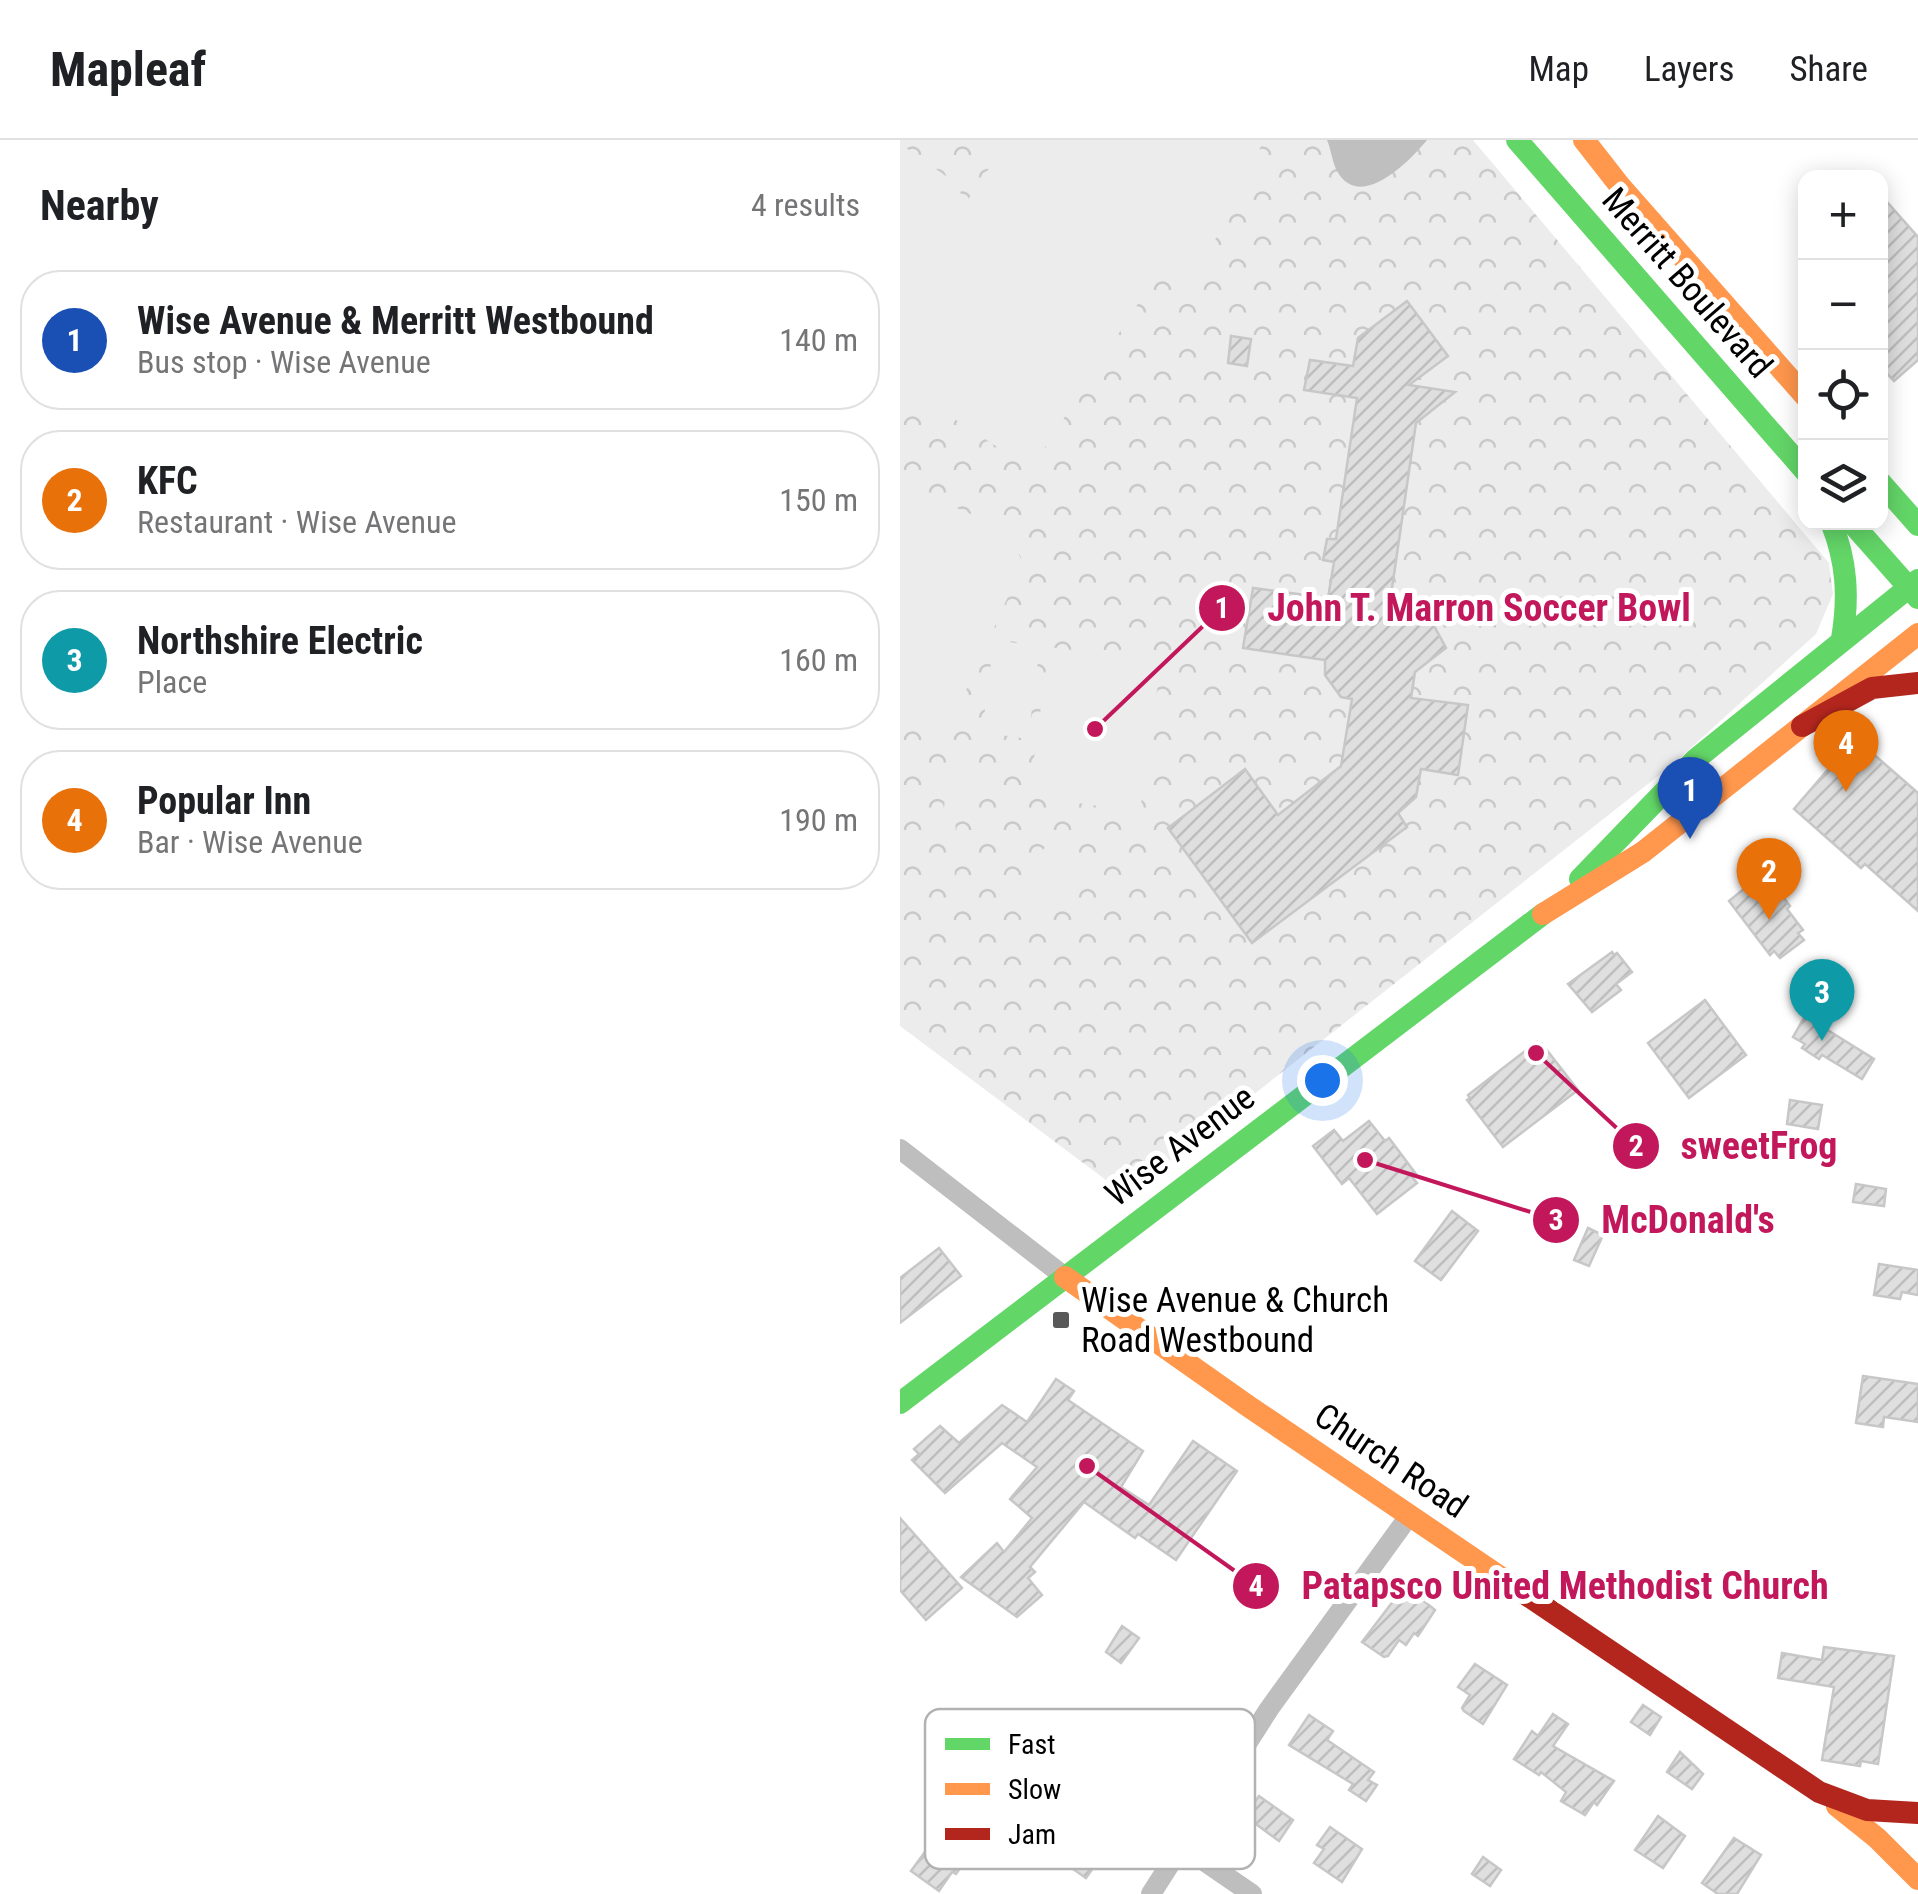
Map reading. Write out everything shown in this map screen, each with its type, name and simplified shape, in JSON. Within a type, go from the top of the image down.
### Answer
[{"type":"main road","name":"Merritt Boulevard","points":[[1517,140],[1798,463]]},
{"type":"main road","name":"Merritt Boulevard","points":[[1584,140],[1798,388]]},
{"type":"main road","points":[[1888,475],[1918,491]]},
{"type":"main road","points":[[1888,491],[1918,526]]},
{"type":"main road","points":[[1834,530],[1847,569],[1848,606],[1842,639]]},
{"type":"main road","points":[[1859,530],[1915,589]]},
{"type":"main road","name":"Wise Avenue","points":[[1550,910],[1696,759],[1842,639],[1915,589]]},
{"type":"main road","name":"Wise Avenue","points":[[900,1403],[1550,910],[1644,852],[1918,634]]},
{"type":"main road","points":[[1802,726],[1872,688],[1918,683]]},
{"type":"main road","name":"Church Road","points":[[1064,1278],[1820,1792],[1867,1810],[1918,1813]]},
{"type":"main road","points":[[1820,1792],[1877,1838],[1918,1879]]},
{"type":"street","name":"Church Road","points":[[900,1149],[1064,1278]]},
{"type":"street","points":[[1255,1731],[1409,1516]]},
{"type":"street","points":[[1151,1894],[1167,1869]]},
{"type":"street","points":[[1216,1869],[1252,1894]]},
{"type":"green space","points":[[900,140],[1473,140],[1829,563],[1833,594],[1816,634],[1672,765],[1126,1195],[900,1026]]},
{"type":"green space","points":[[1008,140],[1264,140],[1193,285],[1154,279],[1031,469],[907,388],[900,392],[900,152],[905,147],[957,184],[965,204]]},
{"type":"green space","points":[[900,484],[1006,529],[1023,563],[951,724],[900,711]]},
{"type":"green space","points":[[994,640],[1040,646],[1028,739],[982,732]]},
{"type":"green space","points":[[1049,647],[1161,662],[1140,812],[1029,796]]},
{"type":"green space","points":[[944,771],[971,776],[977,788],[956,801],[954,909],[950,910],[945,800],[923,787]]},
{"type":"green space","points":[[1054,837],[1090,868],[1037,930],[1001,899]]},
{"type":"shaded area","points":[[1327,140],[1427,140],[1384,179],[1358,187],[1337,171]]},
{"type":"building","points":[[1888,203],[1918,237],[1918,360],[1894,381],[1888,375]]},
{"type":"building","points":[[1407,301],[1448,356],[1409,385],[1455,392],[1416,423],[1391,595],[1420,600],[1446,648],[1415,672],[1411,698],[1468,705],[1458,775],[1421,769],[1416,797],[1398,813],[1407,827],[1252,943],[1168,828],[1245,769],[1278,815],[1341,766],[1352,699],[1341,697],[1325,675],[1325,660],[1243,648],[1253,588],[1328,598],[1334,562],[1323,560],[1327,539],[1336,539],[1357,398],[1304,390],[1310,360],[1353,366],[1358,338]]},
{"type":"building","points":[[1231,336],[1251,339],[1247,366],[1228,363]]},
{"type":"building","points":[[1855,738],[1918,793],[1918,911],[1865,864],[1861,868],[1794,809]]},
{"type":"building","points":[[1761,875],[1770,887],[1774,885],[1803,930],[1798,933],[1804,940],[1780,958],[1774,951],[1770,955],[1729,901]]},
{"type":"building","points":[[1612,952],[1632,972],[1616,984],[1621,990],[1592,1012],[1568,984]]},
{"type":"building","points":[[1705,1000],[1746,1055],[1689,1098],[1648,1043]]},
{"type":"building","points":[[1805,1016],[1874,1059],[1862,1079],[1802,1048],[1805,1044],[1793,1037]]},
{"type":"building","points":[[1537,1042],[1578,1090],[1503,1147],[1467,1100],[1468,1095]]},
{"type":"building","points":[[1790,1100],[1822,1105],[1818,1129],[1787,1124]]},
{"type":"building","points":[[1369,1121],[1385,1141],[1389,1138],[1416,1174],[1412,1177],[1417,1183],[1377,1214],[1349,1178],[1342,1184],[1313,1146],[1334,1130],[1343,1141]]},
{"type":"building","points":[[1856,1184],[1886,1189],[1884,1206],[1853,1202]]},
{"type":"building","points":[[1452,1211],[1478,1231],[1441,1280],[1415,1261]]},
{"type":"building","points":[[1588,1228],[1603,1235],[1589,1266],[1574,1260]]},
{"type":"building","points":[[939,1248],[961,1276],[900,1323],[900,1278]]},
{"type":"building","points":[[1879,1264],[1918,1270],[1918,1295],[1902,1292],[1900,1299],[1874,1295]]},
{"type":"building","points":[[1863,1376],[1918,1384],[1918,1422],[1884,1417],[1883,1427],[1856,1423]]},
{"type":"building","points":[[1056,1379],[1074,1391],[1068,1400],[1143,1451],[1121,1487],[1149,1505],[1193,1441],[1237,1471],[1176,1560],[1138,1534],[1135,1538],[1084,1502],[1030,1567],[1035,1572],[1028,1578],[1042,1595],[1017,1617],[961,1577],[997,1543],[1004,1552],[1032,1518],[1010,1499],[1037,1467],[1002,1443],[945,1493],[912,1460],[919,1454],[914,1449],[940,1426],[959,1443],[1002,1405],[1027,1422]]},
{"type":"building","points":[[900,1518],[962,1588],[926,1620],[900,1590]]},
{"type":"building","points":[[1409,1589],[1435,1610],[1418,1636],[1414,1633],[1406,1645],[1399,1640],[1384,1657],[1362,1642],[1397,1596],[1403,1599]]},
{"type":"building","points":[[1122,1626],[1139,1638],[1121,1663],[1106,1652]]},
{"type":"building","points":[[1824,1647],[1894,1656],[1878,1764],[1861,1761],[1860,1766],[1822,1760],[1834,1687],[1778,1678],[1782,1653],[1822,1660]]},
{"type":"building","points":[[1475,1664],[1507,1685],[1483,1724],[1464,1711],[1470,1695],[1458,1687]]},
{"type":"building","points":[[1643,1705],[1661,1717],[1650,1735],[1631,1722]]},
{"type":"building","points":[[1553,1714],[1568,1724],[1553,1746],[1614,1781],[1585,1815],[1561,1801],[1566,1792],[1541,1772],[1539,1775],[1514,1759],[1532,1731],[1538,1736]]},
{"type":"building","points":[[1309,1715],[1333,1731],[1327,1740],[1374,1772],[1368,1780],[1377,1785],[1366,1801],[1349,1790],[1353,1784],[1289,1745]]},
{"type":"building","points":[[1680,1752],[1703,1774],[1692,1789],[1667,1772]]},
{"type":"building","points":[[1259,1796],[1293,1820],[1279,1841],[1255,1823],[1255,1802]]},
{"type":"building","points":[[1658,1816],[1685,1836],[1663,1868],[1635,1850]]},
{"type":"building","points":[[1330,1827],[1362,1849],[1342,1882],[1314,1863],[1324,1849],[1317,1845]]},
{"type":"building","points":[[1734,1838],[1761,1855],[1737,1894],[1718,1894],[1702,1883]]},
{"type":"building","points":[[925,1852],[925,1869],[960,1869],[956,1874],[952,1872],[939,1891],[911,1871]]},
{"type":"building","points":[[1483,1857],[1501,1870],[1490,1886],[1472,1874]]},
{"type":"building","points":[[1073,1869],[1092,1869],[1086,1878]]},
{"type":"traffic: fast","points":[[1517,140],[1798,463]]},
{"type":"traffic: fast","points":[[1888,491],[1918,525]]},
{"type":"traffic: fast","points":[[1833,530],[1845,579],[1842,639]]},
{"type":"traffic: fast","points":[[1858,530],[1918,598]]},
{"type":"traffic: fast","points":[[1580,879],[1696,759],[1918,580]]},
{"type":"traffic: fast","points":[[900,1403],[1543,914]]},
{"type":"traffic: slow","points":[[1584,140],[1798,388]]},
{"type":"traffic: slow","points":[[1543,914],[1643,852],[1918,634]]},
{"type":"traffic: slow","points":[[1065,1277],[1518,1589]]},
{"type":"traffic: slow","points":[[1837,1806],[1877,1838],[1918,1879]]},
{"type":"traffic: jam","points":[[1802,726],[1872,688],[1918,683]]},
{"type":"traffic: jam","points":[[1518,1589],[1819,1792],[1867,1810],[1918,1813]]},
{"type":"place","name":"John T. Marron Soccer Bowl","points":[[1095,729]]},
{"type":"place","name":"Popular Inn","points":[[1846,792]]},
{"type":"place","name":"Wise Avenue & Merritt Westbound","points":[[1690,839]]},
{"type":"place","name":"KFC","points":[[1769,920]]},
{"type":"place","name":"Northshire Electric","points":[[1822,1041]]},
{"type":"place","name":"sweetFrog","points":[[1536,1053]]},
{"type":"place","name":"McDonald's","points":[[1365,1160]]},
{"type":"place","name":"Wise Avenue & Church Road Westbound","points":[[1061,1320]]},
{"type":"place","name":"Patapsco United Methodist Church","points":[[1087,1466]]}]
